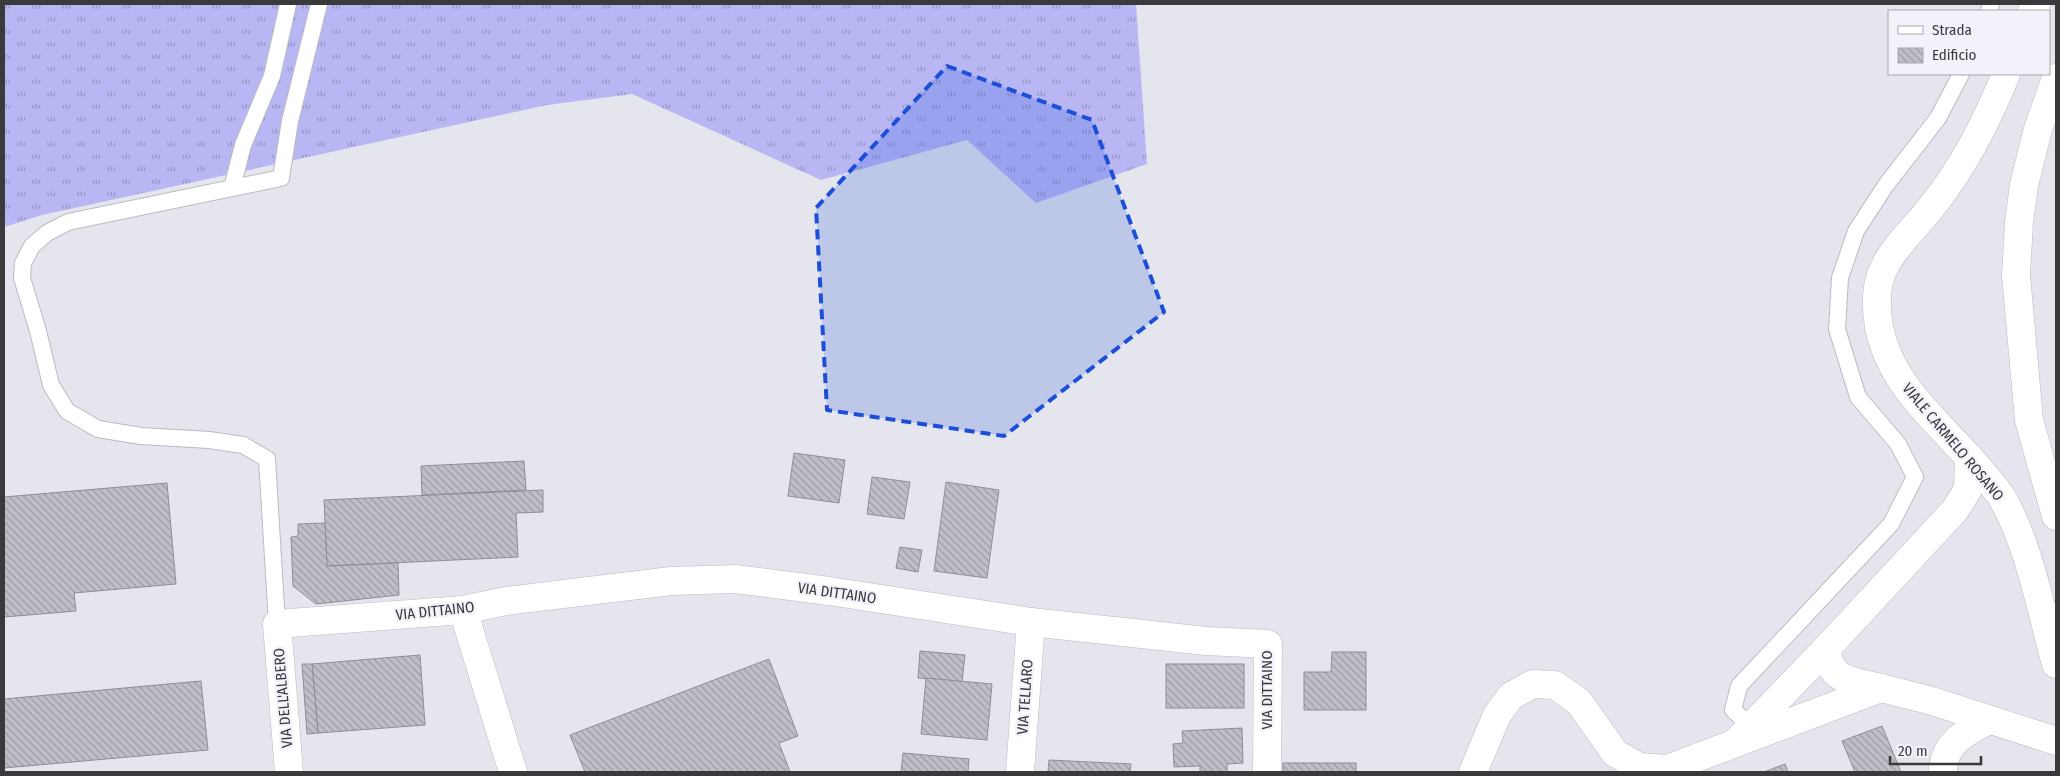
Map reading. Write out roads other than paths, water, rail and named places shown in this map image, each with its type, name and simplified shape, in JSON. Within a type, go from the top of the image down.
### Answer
[{"type":"street","name":"VIALE CARMELO ROSANO","points":[[2006,75],[1973,147],[1933,206],[1889,259],[1881,274],[1876,292],[1876,312],[1881,337],[1892,365],[1908,392],[1923,410],[1969,456],[2000,495],[2018,530],[2056,664]]},
{"type":"street","points":[[2056,78],[2038,129],[2024,185],[2019,222],[2016,275],[2029,420],[2056,516]]},
{"type":"street","points":[[1473,772],[1497,715],[1511,696],[1533,684],[1555,684],[1578,702],[1615,753],[1639,767],[1667,769],[1708,764],[1741,736],[1826,649],[1955,510],[1968,489],[1969,456]]},
{"type":"street","name":"VIA DITTAINO","points":[[278,624],[463,610],[506,601],[671,581],[735,579],[829,591],[1031,622],[1206,641],[1268,644],[1267,772]]},
{"type":"street","points":[[463,610],[513,772]]},
{"type":"street","name":"VIA TELLARO","points":[[1020,772],[1031,622]]},
{"type":"street","name":"VIA DELL'ALBERO","points":[[278,624],[290,772]]},
{"type":"street","points":[[1826,649],[1828,663],[1840,677],[1932,701],[2056,741]]},
{"type":"street","points":[[1741,736],[1881,688]]},
{"type":"street","points":[[1944,772],[1944,763],[1951,745],[1964,732],[1989,720]]},
{"type":"lane","points":[[232,188],[243,145],[272,76],[288,4]]},
{"type":"lane","points":[[278,624],[267,459],[243,445],[209,440],[141,436],[98,429],[67,411],[51,384],[22,278],[23,263],[32,246],[47,233],[68,222],[282,178],[290,121],[319,4]]},
{"type":"lane","points":[[1741,736],[1733,710],[1739,686],[1891,524],[1915,477],[1898,444],[1858,397],[1837,329],[1840,278],[1856,231],[1886,185],[1938,118],[1960,75]]}]
